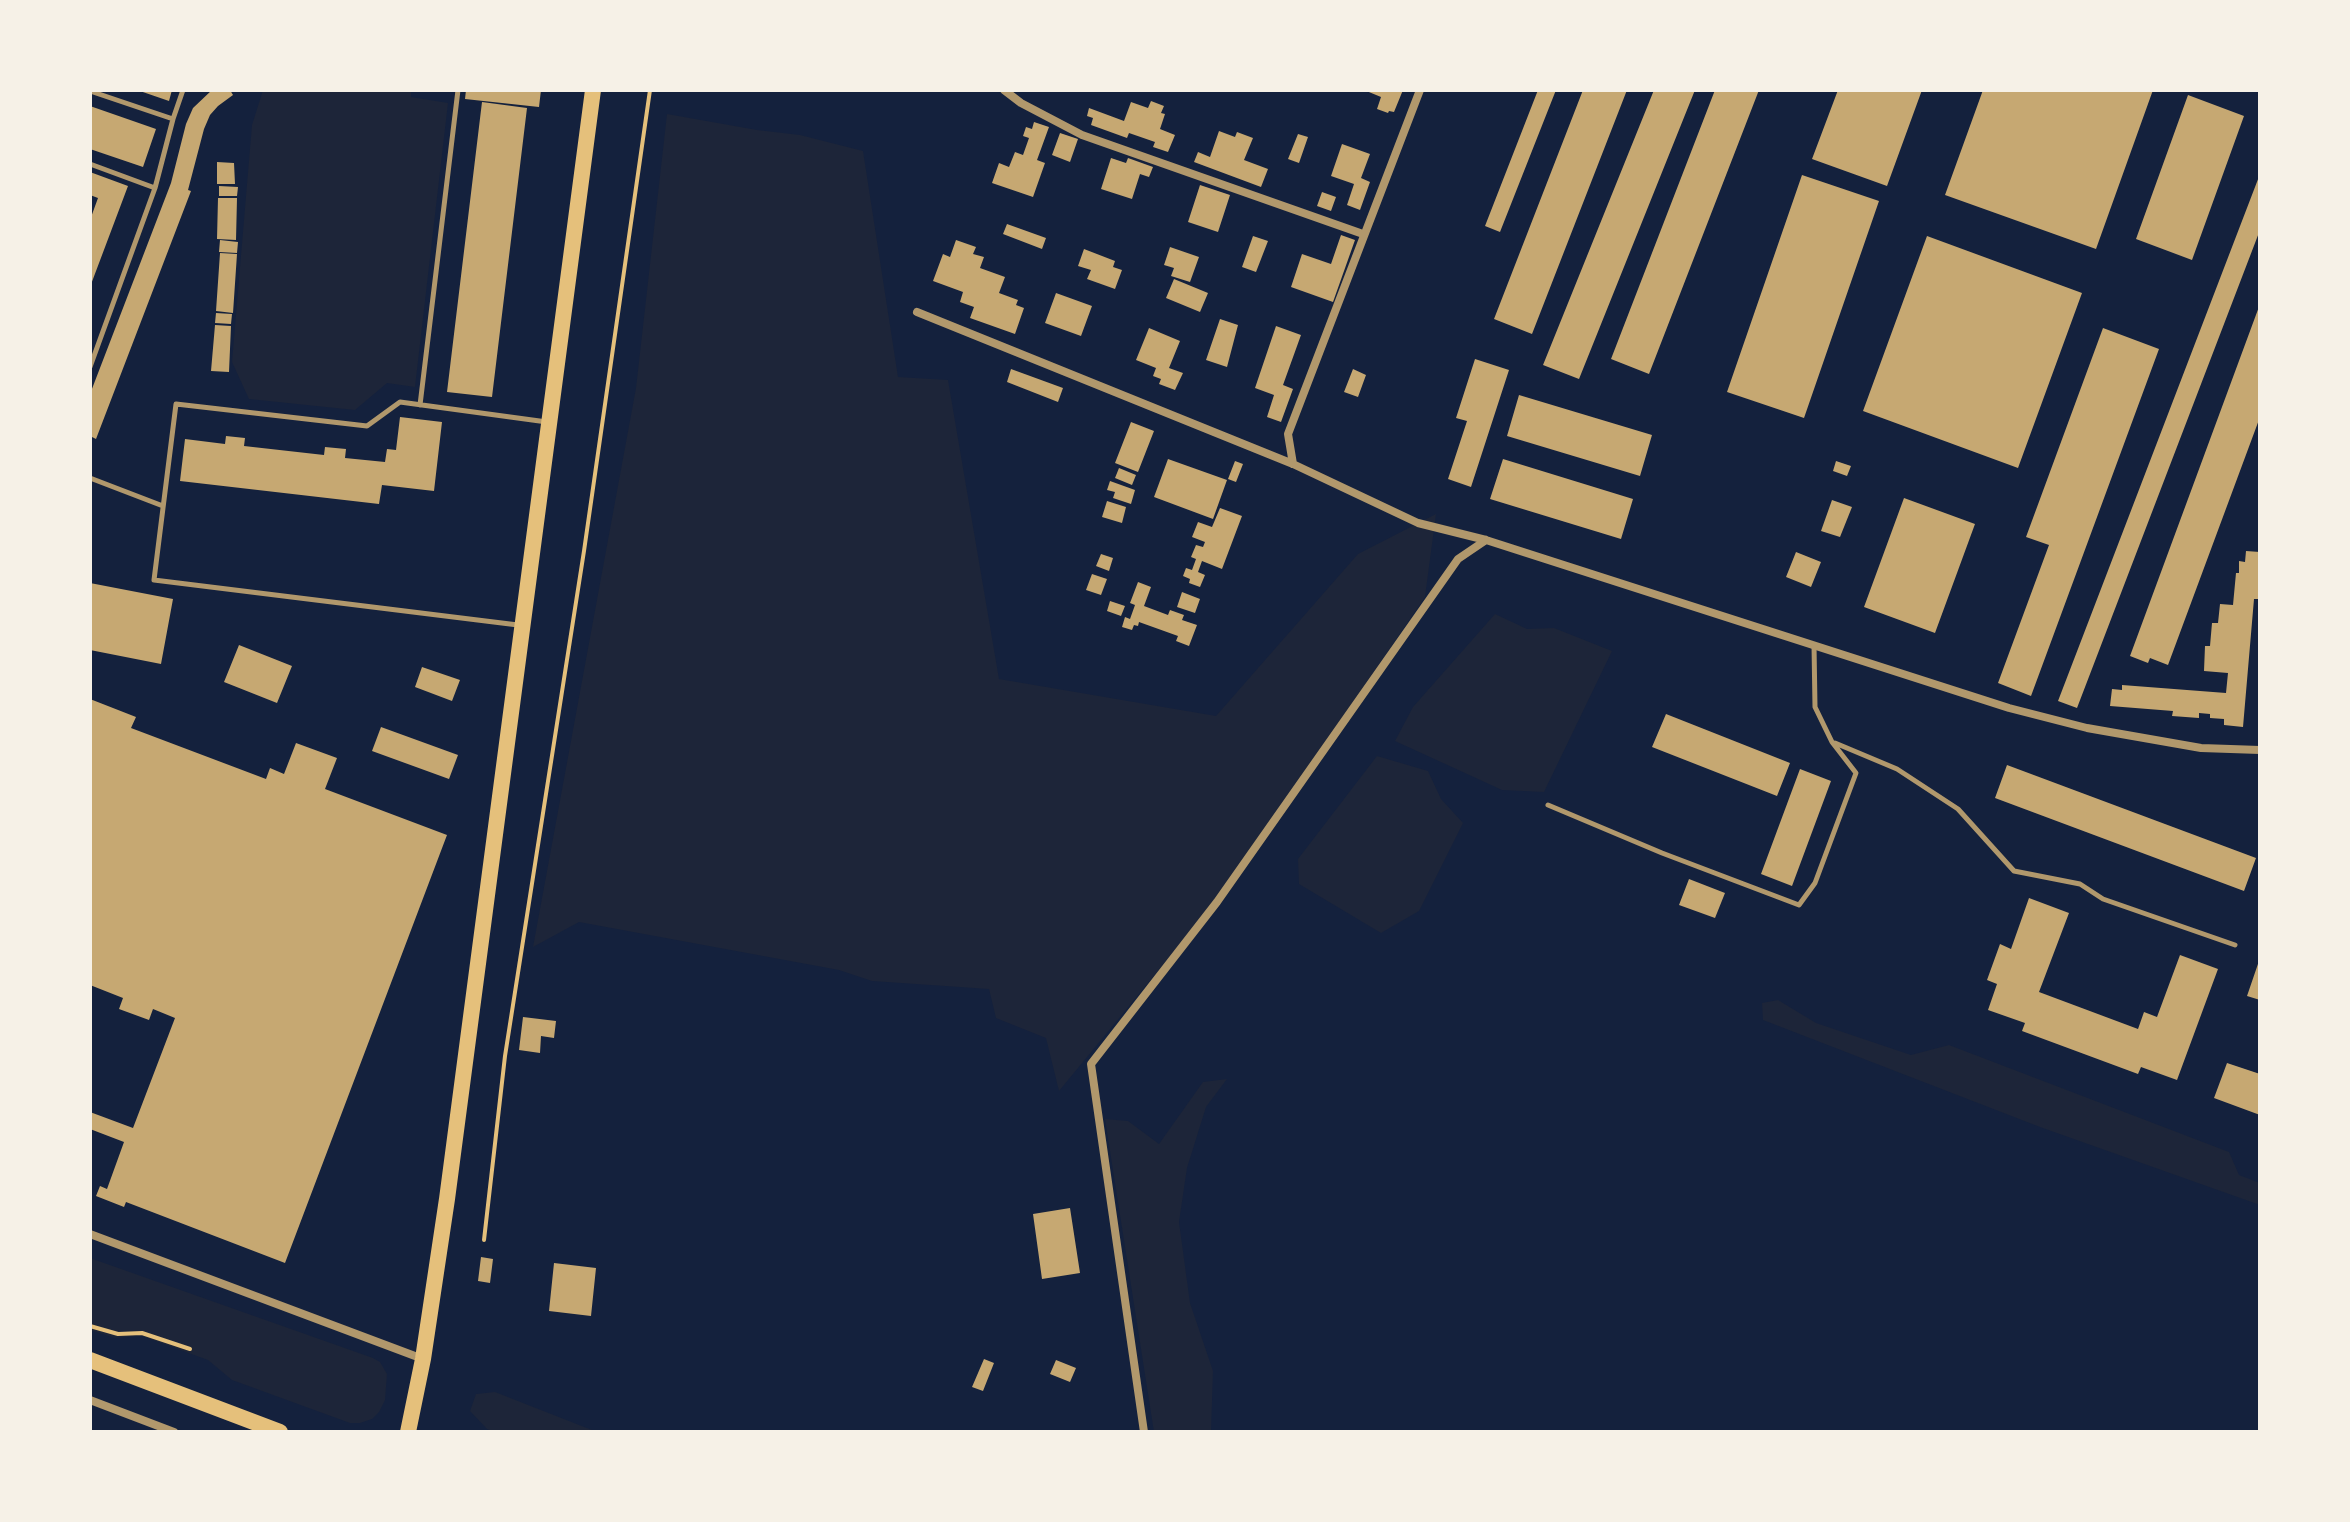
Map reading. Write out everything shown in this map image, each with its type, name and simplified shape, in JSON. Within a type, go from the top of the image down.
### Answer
[{"type":"main road","points":[[408,1432],[423,1359],[447,1199],[593,90]]},
{"type":"main road","points":[[90,1362],[280,1432]]},
{"type":"street","points":[[1004,90],[1021,103],[1082,135],[1363,234]]},
{"type":"street","points":[[1293,464],[1288,434],[1420,90]]},
{"type":"street","points":[[917,312],[1293,464],[1418,523],[1486,540],[2009,708],[2087,728],[2201,748],[2260,750]]},
{"type":"street","points":[[1144,1432],[1091,1064],[1217,902],[1458,559],[1486,540]]},
{"type":"street","points":[[90,1234],[423,1359]]},
{"type":"street","points":[[90,1400],[174,1432]]},
{"type":"lane","points":[[90,367],[155,188],[183,90]]},
{"type":"lane","points":[[420,405],[458,90]]},
{"type":"lane","points":[[90,91],[173,119]]},
{"type":"lane","points":[[90,164],[155,188]]},
{"type":"lane","points":[[522,625],[154,580],[176,404],[367,426],[400,402],[548,422]]},
{"type":"lane","points":[[90,478],[163,506]]},
{"type":"lane","points":[[1548,805],[1799,905],[1815,883],[1856,773],[1832,742],[1815,707],[1814,645]]},
{"type":"lane","points":[[1832,742],[1897,769],[1958,809],[2014,871],[2080,884],[2103,899],[2235,945]]},
{"type":"path","points":[[484,1240],[505,1056],[584,551],[650,90]]},
{"type":"path","points":[[90,1326],[118,1334],[142,1333],[190,1349]]},
{"type":"shaded area","points":[[263,90],[411,90],[411,97],[448,103],[415,387],[387,383],[355,410],[249,399],[232,362],[252,125]]},
{"type":"shaded area","points":[[667,114],[800,135],[863,151],[898,377],[948,380],[999,679],[1216,716],[1358,554],[1436,514],[1425,597],[1223,892],[1059,1091],[1046,1038],[996,1018],[989,989],[872,981],[839,970],[579,922],[533,947],[636,388]]},
{"type":"shaded area","points":[[1495,614],[1527,629],[1554,628],[1612,651],[1544,792],[1502,790],[1395,741],[1413,707]]},
{"type":"shaded area","points":[[1377,756],[1428,771],[1441,799],[1463,823],[1419,911],[1381,933],[1299,884],[1298,859]]},
{"type":"shaded area","points":[[1778,1000],[1816,1023],[1911,1055],[1949,1045],[2229,1152],[2239,1175],[2260,1183],[2260,1205],[2040,1127],[1763,1020],[1762,1003]]},
{"type":"shaded area","points":[[1227,1079],[1206,1107],[1187,1168],[1179,1222],[1190,1303],[1213,1371],[1211,1432],[1154,1432],[1105,1119],[1128,1121],[1159,1144],[1203,1082]]},
{"type":"shaded area","points":[[90,1258],[373,1358],[380,1362],[387,1374],[385,1400],[379,1412],[372,1419],[350,1423],[232,1380],[208,1360],[142,1336],[115,1338],[90,1330]]},
{"type":"shaded area","points":[[495,1392],[597,1432],[494,1432],[470,1411],[476,1394]]},
{"type":"building","points":[[137,90],[172,90],[169,101]]},
{"type":"building","points":[[212,90],[230,90],[233,95],[210,115],[204,129],[188,190],[191,191],[96,439],[90,436],[90,394],[171,183],[186,124],[193,108]]},
{"type":"building","points":[[466,90],[541,90],[539,107],[465,99]]},
{"type":"building","points":[[1364,90],[1403,90],[1394,112],[1388,113],[1377,109],[1381,97]]},
{"type":"building","points":[[1538,90],[1556,90],[1500,232],[1485,226]]},
{"type":"building","points":[[1583,90],[1627,90],[1532,334],[1494,319]]},
{"type":"building","points":[[1654,90],[1695,90],[1579,379],[1543,365]]},
{"type":"building","points":[[1715,90],[1759,90],[1649,374],[1611,359]]},
{"type":"building","points":[[1838,90],[1922,90],[1887,186],[1812,159]]},
{"type":"building","points":[[1983,90],[2153,90],[2096,249],[1945,195]]},
{"type":"building","points":[[2188,95],[2244,116],[2192,260],[2136,239]]},
{"type":"building","points":[[1151,101],[1164,106],[1160,129],[1175,135],[1168,152],[1153,147],[1155,142],[1129,133],[1127,138],[1091,125],[1093,118],[1087,116],[1089,108],[1124,121],[1131,102],[1148,108]]},
{"type":"building","points":[[482,102],[527,108],[492,397],[447,392]]},
{"type":"building","points":[[90,106],[156,129],[143,167],[90,149]]},
{"type":"building","points":[[1034,122],[1049,127],[1037,160],[1045,163],[1033,197],[992,183],[999,163],[1009,167],[1015,152],[1023,155],[1029,138],[1023,136],[1026,127],[1032,129]]},
{"type":"building","points":[[1219,131],[1235,137],[1237,132],[1253,138],[1244,160],[1268,169],[1261,187],[1194,162],[1198,152],[1210,157]]},
{"type":"building","points":[[1060,133],[1078,139],[1070,162],[1052,155]]},
{"type":"building","points":[[1298,134],[1308,137],[1299,163],[1288,159]]},
{"type":"building","points":[[1342,144],[1370,154],[1361,178],[1370,182],[1360,210],[1347,205],[1354,184],[1331,176]]},
{"type":"building","points":[[1111,158],[1126,163],[1128,158],[1153,167],[1149,177],[1140,174],[1132,199],[1101,189]]},
{"type":"building","points":[[217,162],[234,163],[235,184],[217,184]]},
{"type":"building","points":[[90,172],[128,186],[90,287],[90,220],[98,198],[90,195]]},
{"type":"building","points":[[2260,174],[2260,230],[2077,708],[2058,701]]},
{"type":"building","points":[[1802,175],[1879,201],[1804,418],[1727,392]]},
{"type":"building","points":[[1200,185],[1230,195],[1218,232],[1188,222]]},
{"type":"building","points":[[219,186],[238,187],[237,196],[219,196]]},
{"type":"building","points":[[1322,192],[1336,197],[1331,211],[1317,206]]},
{"type":"building","points":[[218,198],[237,198],[236,240],[217,239]]},
{"type":"building","points":[[1007,224],[1046,238],[1042,249],[1003,234]]},
{"type":"building","points":[[1341,235],[1355,240],[1333,302],[1291,287],[1302,254],[1331,264]]},
{"type":"building","points":[[1253,236],[1268,241],[1256,272],[1242,267]]},
{"type":"building","points":[[1927,236],[2082,293],[2018,468],[1863,411]]},
{"type":"building","points":[[220,240],[238,242],[237,253],[219,252]]},
{"type":"building","points":[[956,240],[976,247],[973,254],[984,257],[980,268],[1005,277],[999,293],[1018,300],[1016,305],[1024,308],[1015,334],[970,318],[974,307],[960,302],[963,292],[933,281],[943,254],[950,257]]},
{"type":"building","points":[[1170,247],[1199,257],[1190,282],[1171,276],[1174,268],[1164,265]]},
{"type":"building","points":[[1084,249],[1115,261],[1113,267],[1122,270],[1115,289],[1087,279],[1091,270],[1078,266]]},
{"type":"building","points":[[220,253],[237,254],[233,313],[216,311]]},
{"type":"building","points":[[1174,279],[1208,293],[1200,312],[1166,298]]},
{"type":"building","points":[[1056,293],[1092,306],[1081,336],[1045,323]]},
{"type":"building","points":[[2260,304],[2260,417],[2168,665],[2150,658],[2148,663],[2130,656]]},
{"type":"building","points":[[216,313],[232,314],[231,324],[215,323]]},
{"type":"building","points":[[1220,319],[1238,325],[1227,367],[1206,360]]},
{"type":"building","points":[[215,325],[231,326],[229,372],[211,371]]},
{"type":"building","points":[[1276,326],[1301,335],[1283,385],[1293,389],[1281,422],[1267,417],[1274,395],[1255,388]]},
{"type":"building","points":[[1149,328],[1180,341],[1169,368],[1183,373],[1175,390],[1159,384],[1161,379],[1153,376],[1156,368],[1136,360]]},
{"type":"building","points":[[2103,328],[2159,349],[2031,696],[1998,683],[2049,545],[2026,537]]},
{"type":"building","points":[[1475,359],[1509,370],[1471,487],[1448,479],[1467,421],[1456,418]]},
{"type":"building","points":[[1011,369],[1063,388],[1058,402],[1007,382]]},
{"type":"building","points":[[1353,369],[1366,375],[1358,397],[1344,392]]},
{"type":"building","points":[[1519,395],[1652,435],[1640,476],[1507,436]]},
{"type":"building","points":[[400,417],[442,422],[434,491],[382,485],[379,504],[180,481],[185,439],[225,444],[226,436],[245,438],[244,446],[324,455],[325,447],[346,449],[345,458],[385,462],[387,449],[396,450]]},
{"type":"building","points":[[1131,422],[1154,431],[1138,472],[1115,463]]},
{"type":"building","points":[[1168,459],[1227,480],[1213,519],[1154,497]]},
{"type":"building","points":[[1503,459],[1633,499],[1621,539],[1490,499]]},
{"type":"building","points":[[1235,461],[1243,464],[1236,482],[1228,479]]},
{"type":"building","points":[[1836,461],[1851,466],[1847,476],[1833,471]]},
{"type":"building","points":[[1119,468],[1136,475],[1132,485],[1115,478]]},
{"type":"building","points":[[1110,481],[1135,490],[1131,504],[1113,498],[1115,492],[1107,490]]},
{"type":"building","points":[[1904,498],[1975,524],[1935,633],[1864,607]]},
{"type":"building","points":[[1832,500],[1852,507],[1840,537],[1821,531]]},
{"type":"building","points":[[1107,501],[1126,507],[1122,523],[1102,517]]},
{"type":"building","points":[[1220,508],[1242,516],[1222,569],[1202,561],[1198,572],[1205,575],[1200,587],[1189,583],[1190,579],[1183,576],[1186,568],[1192,570],[1196,559],[1191,557],[1196,545],[1203,547],[1205,542],[1192,537],[1198,522],[1212,527]]},
{"type":"building","points":[[2246,551],[2260,552],[2260,576],[2258,599],[2254,599],[2243,727],[2224,725],[2224,719],[2210,718],[2210,714],[2199,713],[2199,718],[2172,716],[2173,711],[2110,706],[2112,689],[2122,690],[2122,685],[2226,693],[2228,673],[2204,671],[2205,646],[2210,646],[2212,623],[2218,623],[2220,604],[2233,605],[2236,573],[2239,573],[2239,561],[2245,562]]},
{"type":"building","points":[[1796,552],[1821,562],[1811,587],[1786,577]]},
{"type":"building","points":[[1101,554],[1113,558],[1109,571],[1096,566]]},
{"type":"building","points":[[1092,574],[1107,579],[1101,595],[1086,590]]},
{"type":"building","points":[[1138,582],[1151,587],[1144,606],[1168,615],[1170,610],[1184,615],[1182,620],[1197,625],[1189,646],[1176,641],[1178,636],[1139,622],[1132,630],[1122,627],[1125,617],[1130,619],[1135,605],[1130,603]]},
{"type":"building","points":[[90,583],[173,599],[161,664],[90,650]]},
{"type":"building","points":[[1182,592],[1200,599],[1195,613],[1177,607]]},
{"type":"building","points":[[1110,601],[1125,606],[1121,616],[1107,611]]},
{"type":"building","points":[[239,645],[292,666],[277,703],[224,682]]},
{"type":"building","points":[[422,667],[460,680],[452,701],[415,687]]},
{"type":"building","points":[[90,699],[136,717],[131,728],[266,779],[270,768],[284,774],[296,743],[337,758],[325,789],[447,835],[285,1263],[126,1202],[124,1207],[96,1196],[100,1186],[107,1189],[124,1142],[90,1129],[90,1112],[133,1128],[175,1018],[153,1009],[149,1020],[119,1009],[123,998],[90,985]]},
{"type":"building","points":[[1666,714],[1790,763],[1777,796],[1652,747]]},
{"type":"building","points":[[381,727],[458,755],[449,779],[372,751]]},
{"type":"building","points":[[2007,765],[2256,858],[2244,891],[1995,798]]},
{"type":"building","points":[[1800,769],[1831,781],[1792,886],[1761,874]]},
{"type":"building","points":[[1689,879],[1725,893],[1715,918],[1679,905]]},
{"type":"building","points":[[2029,898],[2069,913],[2039,992],[2138,1029],[2144,1012],[2157,1017],[2180,955],[2218,969],[2177,1080],[2141,1067],[2138,1074],[2022,1031],[2025,1023],[1988,1010],[1997,984],[1987,980],[2000,944],[2011,949]]},
{"type":"building","points":[[2260,958],[2260,1000],[2247,996]]},
{"type":"building","points":[[523,1017],[556,1021],[554,1038],[541,1036],[540,1053],[519,1050]]},
{"type":"building","points":[[2227,1063],[2260,1074],[2260,1115],[2214,1098]]},
{"type":"building","points":[[1070,1208],[1080,1273],[1042,1279],[1033,1214]]},
{"type":"building","points":[[481,1257],[493,1259],[490,1283],[478,1281]]},
{"type":"building","points":[[554,1263],[596,1268],[591,1316],[549,1311]]},
{"type":"building","points":[[984,1359],[994,1363],[983,1391],[972,1387]]},
{"type":"building","points":[[1056,1360],[1076,1368],[1070,1382],[1050,1374]]}]
